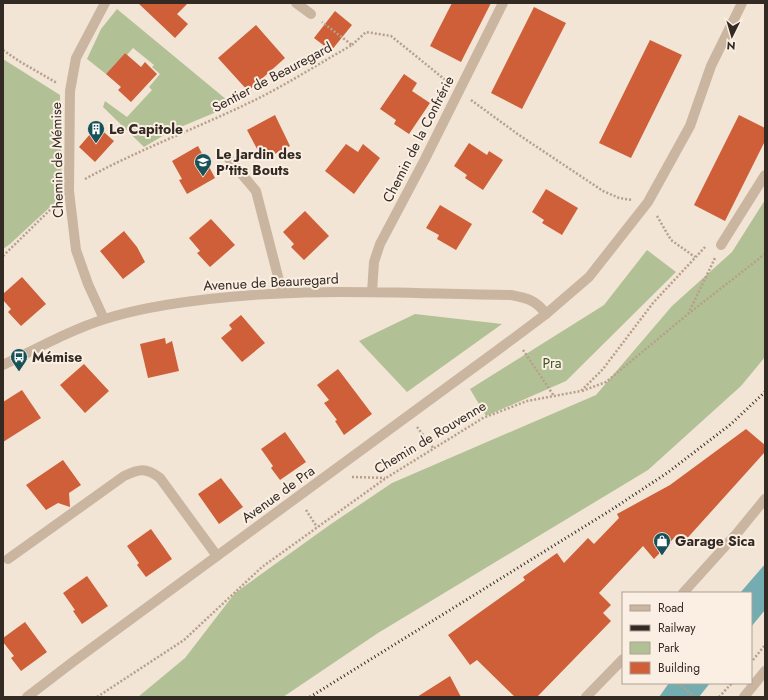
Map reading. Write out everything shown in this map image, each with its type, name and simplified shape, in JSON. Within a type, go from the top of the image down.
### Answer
[{"type":"street","name":"Chemin de Mémise","points":[[104,319],[88,284],[76,250],[69,191],[70,91],[76,58],[105,3]]},
{"type":"street","points":[[296,3],[311,14]]},
{"type":"street","name":"Chemin de la Confrérie","points":[[372,292],[374,262],[380,244],[425,159],[502,3]]},
{"type":"street","name":"Avenue de Pra","points":[[27,697],[514,338],[546,314],[589,277],[648,202],[690,126],[711,66],[742,3]]},
{"type":"street","points":[[229,159],[256,191],[282,292]]},
{"type":"street","points":[[721,245],[765,175]]},
{"type":"street","name":"Avenue de Beauregard","points":[[3,365],[68,333],[104,319],[148,307],[239,295],[282,292],[372,292],[511,295],[529,299],[537,304],[546,314]]},
{"type":"street","points":[[8,560],[124,476],[136,470],[150,471],[160,478],[217,556]]},
{"type":"street","points":[[684,592],[738,532],[765,499]]},
{"type":"street","points":[[586,697],[622,661]]},
{"type":"street","points":[[744,697],[765,671]]},
{"type":"path","name":"Sentier de Beauregard","points":[[311,14],[352,45]]},
{"type":"path","name":"Sentier de Beauregard","points":[[3,256],[77,183],[113,164],[258,99],[352,45],[366,32],[391,36],[452,86]]},
{"type":"path","points":[[3,50],[19,62],[70,91]]},
{"type":"path","points":[[466,97],[603,192],[619,198],[636,200]]},
{"type":"path","points":[[655,213],[671,240],[695,258]]},
{"type":"path","points":[[581,391],[603,369],[653,303],[706,246],[721,245],[688,314]]},
{"type":"path","name":"Chemin de Rouvenne","points":[[97,697],[184,640],[262,567],[386,478],[482,418],[527,401],[581,391],[606,382],[688,314],[765,254]]},
{"type":"path","points":[[521,348],[554,396]]},
{"type":"path","points":[[421,433],[434,449]]},
{"type":"path","points":[[346,477],[386,478]]},
{"type":"path","points":[[306,510],[317,527]]},
{"type":"path","points":[[752,661],[765,645]]},
{"type":"path","points":[[679,684],[695,697]]},
{"type":"path","points":[[719,697],[731,684]]},
{"type":"green space","points":[[117,9],[233,105],[171,131],[144,147],[103,107],[105,101],[127,117],[152,90],[149,87],[160,74],[152,67],[154,65],[133,48],[127,55],[125,53],[106,74],[87,59],[101,29]]},
{"type":"green space","points":[[3,59],[60,95],[62,196],[3,249]]},
{"type":"green space","points":[[765,200],[765,357],[741,386],[648,470],[378,633],[283,697],[138,697],[185,658],[235,593],[331,524],[392,483],[596,395],[672,306],[732,252]]},
{"type":"green space","name":"Pra","points":[[647,250],[676,272],[566,381],[486,416],[470,389],[604,305]]},
{"type":"green space","points":[[415,314],[502,324],[407,392],[359,341]]},
{"type":"water","points":[[765,564],[765,610],[752,626],[752,592],[741,592]]},
{"type":"water","points":[[668,684],[709,684],[699,697],[659,697]]},
{"type":"building","points":[[138,3],[188,3],[177,14],[188,24],[175,38]]},
{"type":"building","points":[[452,3],[491,3],[461,62],[430,46]]},
{"type":"building","points":[[534,7],[566,23],[522,109],[491,93]]},
{"type":"building","points":[[335,11],[352,25],[331,51],[314,38]]},
{"type":"building","points":[[256,25],[285,58],[248,91],[218,58]]},
{"type":"building","points":[[650,40],[682,55],[631,158],[599,143]]},
{"type":"building","points":[[125,53],[141,67],[145,62],[157,74],[131,102],[118,90],[121,87],[106,74]]},
{"type":"building","points":[[404,74],[417,83],[412,91],[430,103],[409,134],[394,124],[396,120],[380,109]]},
{"type":"building","points":[[275,115],[290,146],[263,160],[247,130]]},
{"type":"building","points":[[739,115],[765,128],[765,141],[725,221],[694,205]]},
{"type":"building","name":"Le Capitole","points":[[97,126],[114,141],[95,162],[79,147]]},
{"type":"building","points":[[469,143],[487,155],[489,151],[503,160],[483,190],[465,178],[467,175],[454,166]]},
{"type":"building","points":[[346,144],[358,152],[363,144],[380,158],[354,194],[325,171]]},
{"type":"building","points":[[198,146],[215,178],[187,194],[179,180],[182,179],[172,161]]},
{"type":"building","points":[[546,189],[578,208],[562,235],[542,223],[544,220],[532,212]]},
{"type":"building","points":[[440,205],[472,224],[456,250],[437,239],[439,235],[426,228]]},
{"type":"building","points":[[305,211],[329,236],[304,260],[291,247],[294,244],[283,232]]},
{"type":"building","points":[[211,219],[235,245],[210,267],[197,253],[200,251],[189,238]]},
{"type":"building","points":[[124,231],[137,247],[145,262],[123,279],[100,251]]},
{"type":"building","points":[[22,277],[46,304],[21,326],[8,312],[11,309],[3,300],[3,294]]},
{"type":"building","points":[[241,315],[265,343],[242,362],[221,338],[232,329],[229,325]]},
{"type":"building","points":[[165,338],[166,344],[172,341],[179,371],[148,378],[140,344]]},
{"type":"building","points":[[84,364],[109,391],[85,413],[60,385]]},
{"type":"building","points":[[338,369],[372,414],[344,435],[335,421],[337,420],[324,403],[329,400],[317,385]]},
{"type":"building","points":[[22,390],[41,418],[3,442],[3,402]]},
{"type":"building","points":[[746,429],[765,445],[765,452],[682,544],[674,538],[654,559],[643,546],[599,593],[611,605],[603,613],[611,621],[537,697],[515,697],[477,660],[470,665],[448,635],[525,580],[523,577],[557,553],[564,563],[588,538],[594,544],[619,518],[617,514],[670,485]]},
{"type":"building","points":[[285,432],[306,462],[280,480],[271,468],[273,466],[261,449]]},
{"type":"building","points":[[63,460],[81,485],[69,493],[70,507],[58,503],[46,510],[26,485]]},
{"type":"building","points":[[221,478],[243,507],[219,524],[198,494]]},
{"type":"building","points":[[151,529],[172,559],[146,577],[137,565],[139,563],[127,546]]},
{"type":"building","points":[[87,576],[108,606],[82,624],[73,611],[75,610],[63,593]]},
{"type":"building","points":[[25,622],[47,652],[21,671],[11,658],[14,656],[3,642],[3,638]]},
{"type":"building","points":[[450,676],[461,697],[417,697]]},
{"type":"railway","points":[[310,697],[611,510],[667,473],[731,424],[765,392]]},
{"type":"place","name":"Le Capitole","points":[[96,144]]},
{"type":"place","name":"Le Jardin des P'tits Bouts","points":[[203,177]]},
{"type":"place","name":"Mémise","points":[[19,372]]},
{"type":"place","name":"Garage Sica","points":[[662,556]]}]
